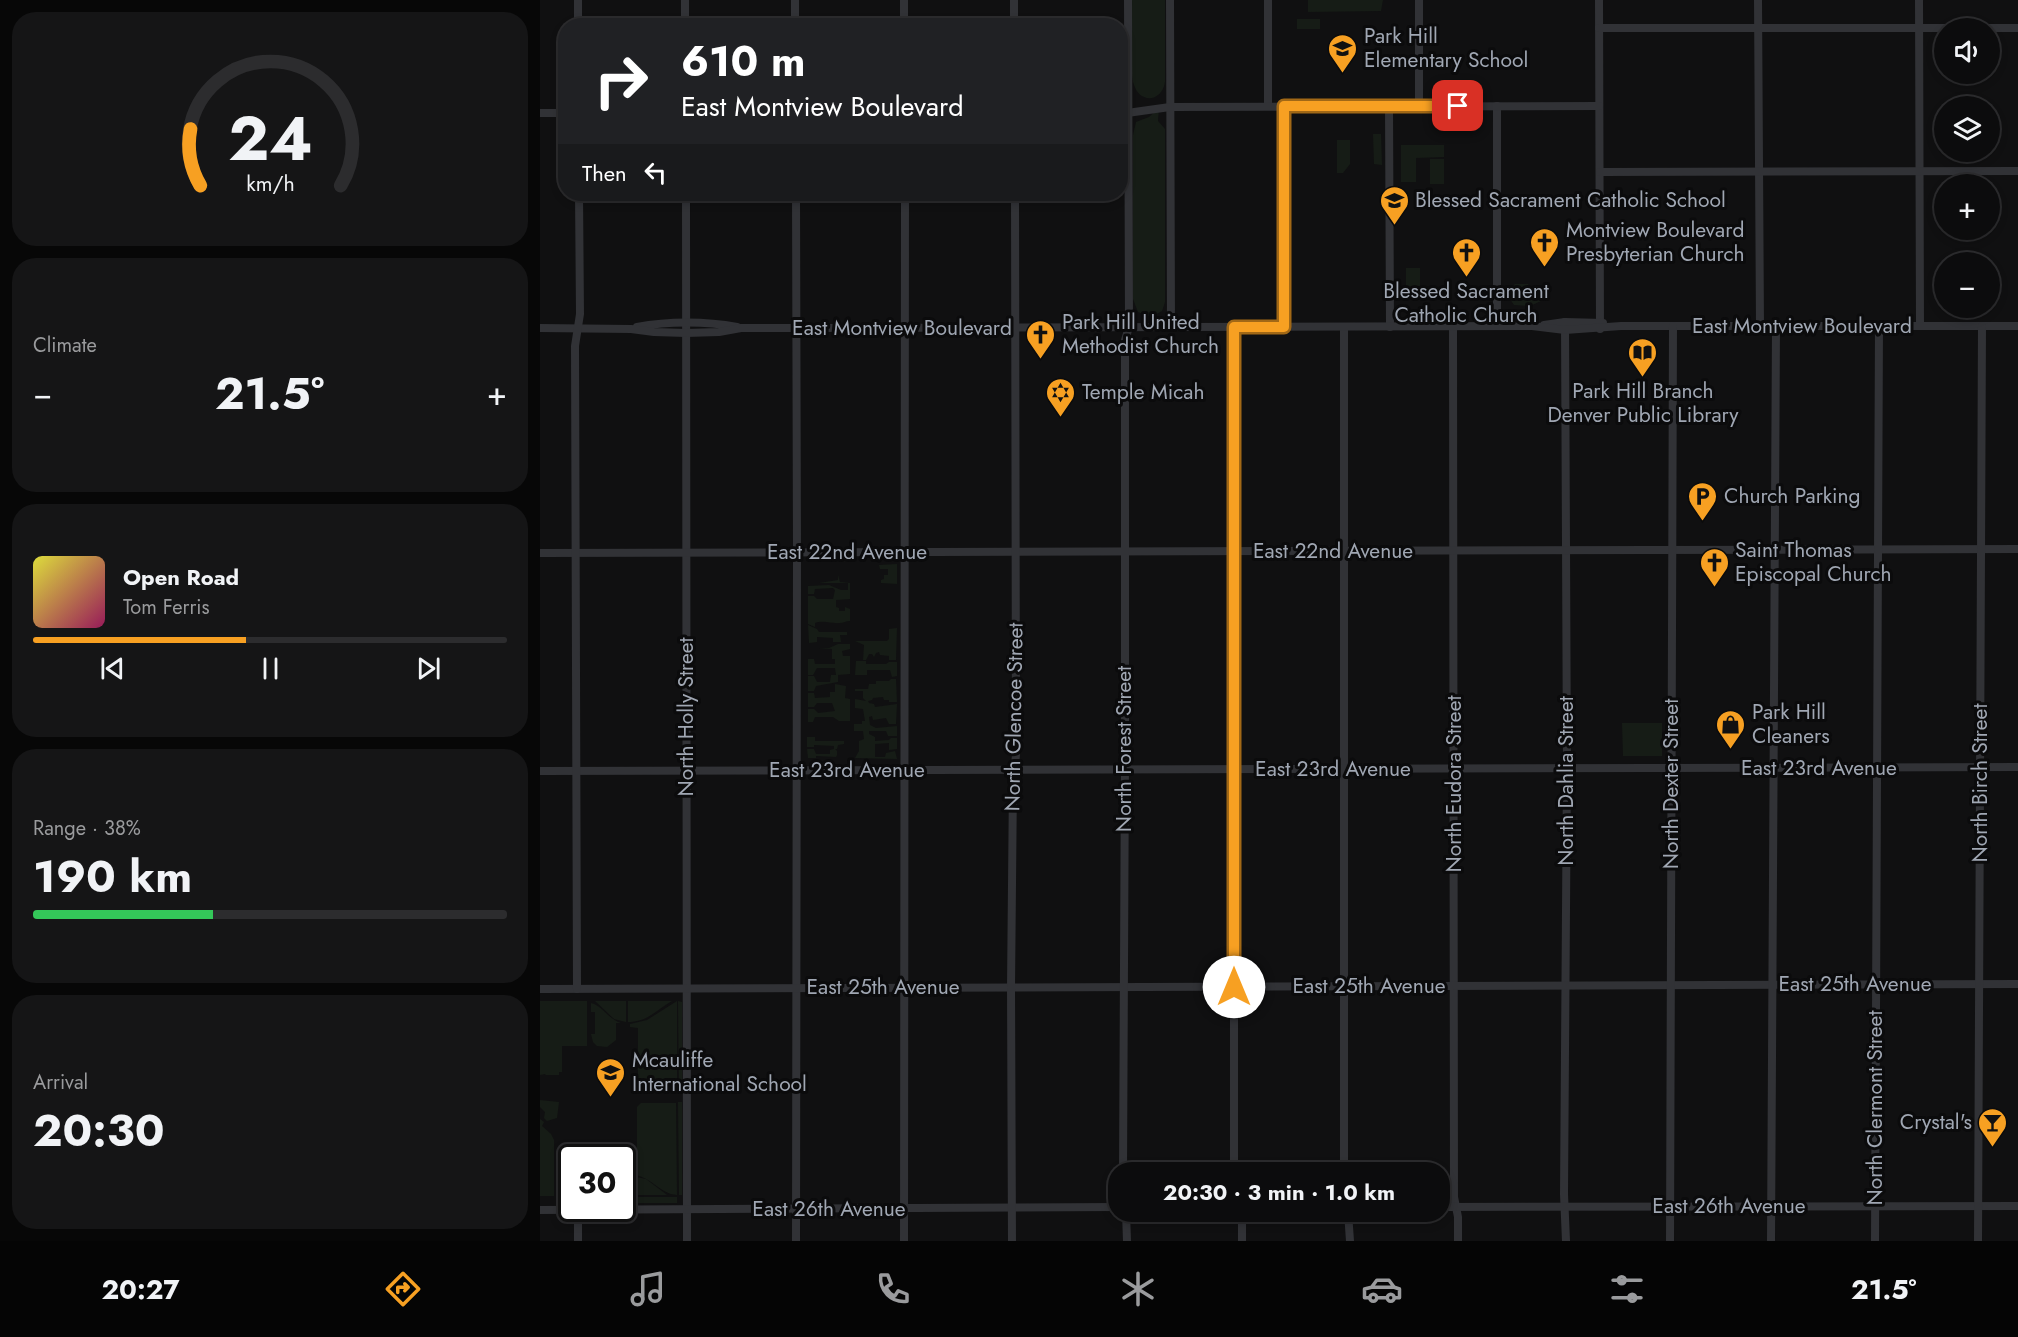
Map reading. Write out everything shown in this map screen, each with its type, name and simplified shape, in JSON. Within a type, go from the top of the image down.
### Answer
[{"type":"street","points":[[578,0],[578,18]]},
{"type":"street","points":[[685,0],[685,18]]},
{"type":"street","points":[[795,0],[795,18]]},
{"type":"street","points":[[904,0],[904,18]]},
{"type":"street","points":[[1014,0],[1014,18]]},
{"type":"street","name":"North Forest Street","points":[[1128,0],[1128,18]]},
{"type":"street","points":[[1170,0],[1170,327]]},
{"type":"street","points":[[1268,0],[1268,106]]},
{"type":"street","points":[[1419,0],[1419,106]]},
{"type":"street","points":[[1599,0],[1600,325]]},
{"type":"street","points":[[1758,0],[1760,326]]},
{"type":"street","points":[[1919,0],[1920,326]]},
{"type":"street","points":[[1599,28],[2018,28]]},
{"type":"street","points":[[1128,113],[1170,106],[1599,106]]},
{"type":"street","points":[[1284,106],[1284,327]]},
{"type":"street","points":[[1389,106],[1390,327]]},
{"type":"street","points":[[1497,106],[1497,326]]},
{"type":"street","points":[[540,113],[558,114]]},
{"type":"street","points":[[1600,172],[2018,171]]},
{"type":"street","points":[[577,989],[575,346],[580,314],[579,201]]},
{"type":"street","name":"North Holly Street","points":[[686,201],[687,1241]]},
{"type":"street","points":[[795,201],[796,1241]]},
{"type":"street","points":[[904,1241],[905,201]]},
{"type":"street","name":"North Glencoe Street","points":[[1012,1241],[1011,987],[1016,552],[1015,201]]},
{"type":"street","name":"North Forest Street","points":[[1123,1162],[1125,340],[1129,327],[1127,201]]},
{"type":"street","name":"East Montview Boulevard","points":[[540,328],[631,328],[658,324],[686,328],[719,324],[741,328],[2018,326]]},
{"type":"street","name":"North Dahlia Street","points":[[1566,326],[1566,1241]]},
{"type":"street","name":"North Dexter Street","points":[[1670,1241],[1673,326]]},
{"type":"street","points":[[1772,1241],[1776,326]]},
{"type":"street","name":"North Clermont Street","points":[[1875,1241],[1879,326]]},
{"type":"street","name":"North Birch Street","points":[[1978,1241],[1982,326]]},
{"type":"street","points":[[1234,327],[1234,1162]]},
{"type":"street","points":[[1344,327],[1344,1162]]},
{"type":"street","name":"North Eudora Street","points":[[1453,327],[1454,1197],[1458,1241]]},
{"type":"street","name":"East 22nd Avenue","points":[[540,553],[2018,549]]},
{"type":"street","name":"East 23rd Avenue","points":[[540,771],[2018,767]]},
{"type":"street","name":"East 25th Avenue","points":[[540,989],[2018,984]]},
{"type":"street","name":"East 26th Avenue","points":[[1450,1207],[2018,1206]]},
{"type":"street","name":"East 26th Avenue","points":[[636,1209],[1108,1208]]},
{"type":"street","name":"East 26th Avenue","points":[[540,1210],[558,1210]]},
{"type":"street","points":[[578,1222],[578,1241]]},
{"type":"street","points":[[1126,1222],[1127,1241]]},
{"type":"street","points":[[1242,1222],[1242,1241]]},
{"type":"street","points":[[1349,1222],[1350,1241]]},
{"type":"shaded area","points":[[1132,0],[1165,0],[1165,82],[1160,94],[1151,98],[1146,98],[1137,91],[1132,78]]},
{"type":"shaded area","points":[[1308,0],[1383,0],[1381,11],[1308,12]]},
{"type":"shaded area","points":[[1297,19],[1320,19],[1320,29],[1297,29]]},
{"type":"shaded area","points":[[1159,108],[1158,121],[1165,129],[1165,302],[1162,311],[1151,317],[1138,312],[1133,299],[1133,135],[1136,122],[1149,117]]},
{"type":"shaded area","points":[[1373,134],[1381,134],[1382,165],[1374,164]]},
{"type":"shaded area","points":[[1337,140],[1350,140],[1350,164],[1343,173],[1337,173]]},
{"type":"shaded area","points":[[1401,145],[1444,145],[1444,157],[1416,158],[1416,182],[1401,182]]},
{"type":"shaded area","points":[[1430,159],[1444,159],[1444,184],[1430,184]]},
{"type":"shaded area","points":[[1406,268],[1420,268],[1420,291],[1406,291]]},
{"type":"shaded area","points":[[1515,284],[1528,284],[1531,292],[1542,294],[1541,301],[1530,306],[1514,305],[1508,296]]},
{"type":"shaded area","points":[[897,564],[897,584],[881,583],[884,575],[888,575],[888,569],[880,569],[879,565]]},
{"type":"shaded area","points":[[838,575],[840,582],[850,583],[850,599],[836,600],[836,607],[839,611],[845,611],[845,607],[850,609],[850,621],[819,622],[815,623],[815,627],[808,624],[808,596],[814,596],[817,599],[833,599],[835,590],[833,588],[815,589],[814,594],[808,594],[808,586],[829,585],[848,590],[848,583],[819,583],[838,580]]},
{"type":"shaded area","points":[[808,625],[819,632],[847,632],[847,635],[840,635],[841,642],[833,642],[833,638],[817,637],[817,642],[809,643]]},
{"type":"shaded area","points":[[897,628],[896,660],[889,660],[889,656],[880,655],[879,652],[874,657],[869,654],[866,660],[863,660],[864,645],[855,641],[887,641],[889,629]]},
{"type":"shaded area","points":[[838,644],[850,644],[850,649],[842,651],[843,656],[850,656],[850,674],[838,675],[838,682],[816,686],[814,691],[808,691],[808,676],[814,676],[817,682],[830,682],[831,675],[836,675],[835,668],[817,668],[813,675],[808,675],[808,659],[814,659],[815,664],[835,664],[835,659],[832,659],[832,649],[819,648],[829,648]]},
{"type":"shaded area","points":[[856,661],[866,661],[866,664],[897,662],[897,676],[892,677],[890,670],[867,670],[867,675],[855,675]]},
{"type":"shaded area","points":[[896,679],[897,702],[889,702],[883,697],[868,701],[875,707],[897,704],[896,724],[889,724],[886,718],[873,720],[872,716],[869,717],[870,725],[876,728],[897,726],[897,736],[888,736],[886,731],[869,731],[869,734],[875,737],[875,741],[897,738],[897,749],[889,750],[889,743],[875,744],[875,757],[885,757],[886,753],[895,751],[897,759],[855,758],[859,751],[859,741],[864,739],[863,731],[854,731],[854,724],[862,724],[862,721],[865,721],[863,709],[855,708],[855,699],[866,701],[863,698],[863,691],[855,691],[855,689],[868,689],[869,684]]},
{"type":"shaded area","points":[[835,684],[846,686],[845,698],[850,699],[850,721],[839,721],[833,717],[815,717],[813,722],[808,722],[808,709],[814,709],[818,713],[835,711],[832,703],[817,703],[814,707],[808,707],[808,693],[814,693],[815,698],[830,697],[830,692],[835,692]]},
{"type":"shaded area","points":[[1622,723],[1662,723],[1662,756],[1623,756]]},
{"type":"shaded area","points":[[807,737],[815,737],[815,741],[844,741],[844,744],[838,745],[835,749],[836,757],[808,758],[807,749],[814,749],[816,754],[830,754],[834,746],[807,747]]},
{"type":"shaded area","points":[[540,1001],[587,1001],[587,1046],[562,1046],[562,1072],[559,1072],[559,1075],[540,1075]]},
{"type":"shaded area","points":[[595,1001],[626,1001],[626,1022],[614,1019]]},
{"type":"shaded area","points":[[628,1001],[672,1001],[646,1018],[628,1022]]},
{"type":"shaded area","points":[[677,1001],[677,1093],[639,1093],[641,1091],[638,1088],[638,1028],[630,1027],[630,1024],[647,1020]]},
{"type":"shaded area","points":[[678,1001],[682,1002],[682,1093],[679,1093]]},
{"type":"shaded area","points":[[591,1003],[621,1023],[616,1023],[616,1040],[607,1047],[597,1046],[593,1042],[591,1034],[595,1034],[595,1012],[591,1012]]},
{"type":"shaded area","points":[[540,1100],[559,1102],[557,1118],[547,1121],[544,1118],[545,1112],[540,1107]]},
{"type":"shaded area","points":[[678,1102],[682,1102],[682,1195],[679,1195]]},
{"type":"shaded area","points":[[641,1103],[676,1103],[677,1195],[665,1192],[636,1175],[637,1107]]},
{"type":"shaded area","points":[[540,1119],[544,1122],[542,1126],[554,1140],[554,1196],[540,1196]]},
{"type":"shaded area","points":[[636,1177],[646,1179],[667,1195],[636,1195]]},
{"type":"shaded area","points":[[636,1197],[677,1197],[677,1203],[636,1203]]},
{"type":"place","name":"Park Hill Elementary School","points":[[1343,74]]},
{"type":"place","name":"Blessed Sacrament Catholic School","points":[[1394,226]]},
{"type":"place","name":"Montview Boulevard Presbyterian Church","points":[[1545,268]]},
{"type":"place","name":"Blessed Sacrament Catholic Church","points":[[1466,278]]},
{"type":"place","name":"Park Hill United Methodist Church","points":[[1041,360]]},
{"type":"place","name":"Park Hill Branch Denver Public Library","points":[[1643,378]]},
{"type":"place","name":"Temple Micah","points":[[1061,418]]},
{"type":"place","name":"Church Parking","points":[[1703,522]]},
{"type":"place","name":"Saint Thomas Episcopal Church","points":[[1714,588]]},
{"type":"place","name":"Park Hill Cleaners","points":[[1731,750]]},
{"type":"place","name":"Mcauliffe International School","points":[[611,1098]]},
{"type":"place","name":"Crystal's","points":[[1993,1148]]},
{"type":"route","points":[[1234,987],[1234,327],[1284,327],[1284,106],[1458,106]]}]
